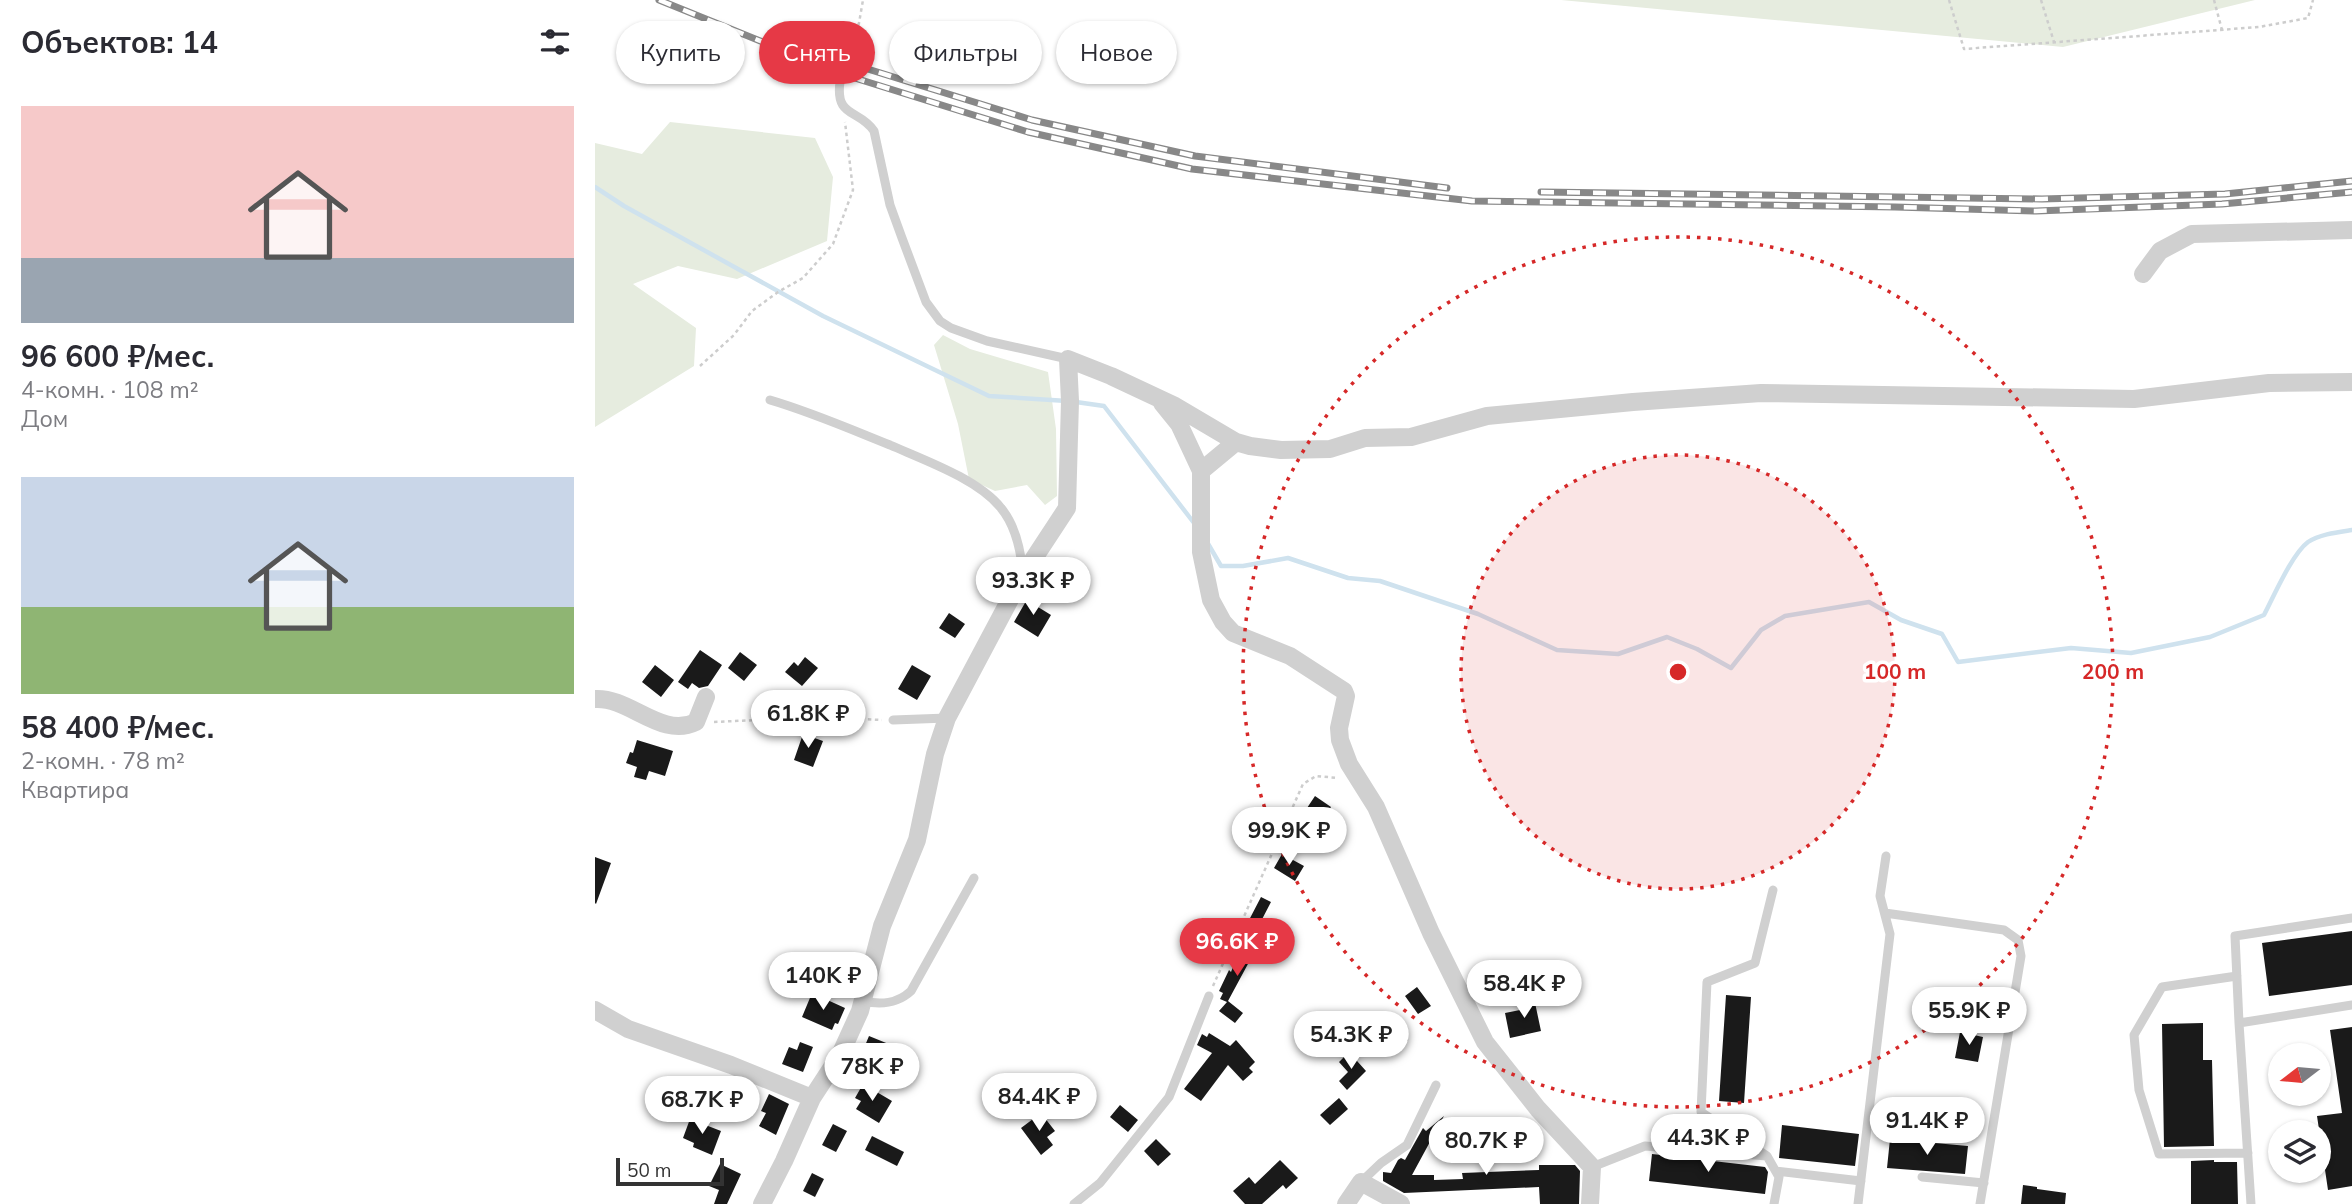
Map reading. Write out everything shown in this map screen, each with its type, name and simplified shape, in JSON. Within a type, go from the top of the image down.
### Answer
[{"type":"street","points":[[2143,274],[2160,251],[2192,234],[2352,230]]},
{"type":"street","points":[[762,1204],[812,1098],[840,1055],[863,1002],[882,926],[917,840],[935,754],[947,718],[1023,575],[1067,508],[1068,359],[1175,406],[1236,442],[1281,450],[1330,449],[1365,438],[1411,438],[1487,416],[1633,401],[1761,393],[2134,400],[2269,383],[2352,382]]},
{"type":"street","points":[[1160,400],[1179,424],[1201,471],[1201,552],[1216,611],[1233,633],[1290,656],[1344,691],[1346,696],[1339,728],[1340,740],[1349,764],[1376,807],[1431,933],[1485,1042],[1538,1109],[1592,1167],[1590,1204]]},
{"type":"street","points":[[1201,471],[1236,442]]},
{"type":"street","points":[[595,699],[620,702],[645,718],[684,726],[695,723],[706,697]]},
{"type":"street","points":[[595,1010],[628,1028],[742,1069],[812,1098]]},
{"type":"street","points":[[1346,1204],[1361,1182],[1401,1204]]},
{"type":"lane","points":[[840,84],[838,95],[843,108],[869,124],[874,131],[890,205],[926,302],[940,321],[951,328],[987,341],[1068,359]]},
{"type":"lane","points":[[770,400],[810,412],[922,459],[983,491],[1000,506],[1011,524],[1018,544],[1023,575]]},
{"type":"lane","points":[[893,720],[947,718]]},
{"type":"lane","points":[[1859,1204],[1891,934],[1881,896],[1886,856]]},
{"type":"lane","points":[[863,1002],[887,1003],[899,1000],[911,991],[974,878]]},
{"type":"lane","points":[[1773,890],[1755,962],[1707,982],[1702,1112],[1767,1156],[1779,1177],[1774,1204]]},
{"type":"lane","points":[[1885,913],[2004,930],[2018,940],[2021,956],[1980,1204]]},
{"type":"lane","points":[[2252,1204],[2235,936],[2352,918]]},
{"type":"lane","points":[[2237,976],[2162,987],[2134,1035],[2139,1090],[2159,1154],[2248,1153]]},
{"type":"lane","points":[[1074,1204],[1100,1183],[1169,1097],[1209,996]]},
{"type":"lane","points":[[2239,1023],[2352,1004]]},
{"type":"lane","points":[[1361,1182],[1381,1163],[1407,1145],[1436,1085]]},
{"type":"lane","points":[[1592,1167],[1645,1146],[1767,1156]]},
{"type":"lane","points":[[1776,1171],[1861,1181]]},
{"type":"lane","points":[[1922,1177],[1983,1183]]},
{"type":"path","points":[[857,21],[863,0]]},
{"type":"path","points":[[1949,0],[1963,49],[2259,27],[2308,18],[2313,0]]},
{"type":"path","points":[[2042,0],[2054,42]]},
{"type":"path","points":[[2214,0],[2222,30]]},
{"type":"path","points":[[700,366],[734,335],[751,311],[803,278],[834,244],[853,190],[843,108]]},
{"type":"path","points":[[695,723],[822,717],[893,720]]},
{"type":"path","points":[[1209,996],[1303,784],[1320,776],[1338,778],[1361,786]]},
{"type":"shaded area","points":[[1561,0],[2255,0],[2063,47]]},
{"type":"shaded area","points":[[670,122],[815,138],[833,177],[827,241],[737,279],[678,266],[633,284],[696,328],[694,366],[595,427],[595,143],[642,154]]},
{"type":"shaded area","points":[[943,335],[970,349],[1048,372],[1056,429],[1057,496],[1045,505],[1027,485],[995,491],[969,479],[958,424],[934,345]]},
{"type":"building","points":[[1029,596],[1041,603],[1038,607],[1051,615],[1038,637],[1014,622]]},
{"type":"building","points":[[949,613],[965,624],[955,638],[939,628]]},
{"type":"building","points":[[700,650],[722,665],[708,686],[699,688],[692,683],[688,689],[678,682]]},
{"type":"building","points":[[740,652],[757,665],[744,681],[728,668]]},
{"type":"building","points":[[805,657],[818,668],[802,686],[785,672],[794,662],[798,666]]},
{"type":"building","points":[[655,665],[674,680],[661,697],[642,682]]},
{"type":"building","points":[[912,665],[931,676],[917,700],[898,689]]},
{"type":"building","points":[[803,734],[823,741],[813,767],[794,760]]},
{"type":"building","points":[[637,740],[673,751],[665,776],[649,771],[646,780],[634,777],[637,767],[626,763]]},
{"type":"building","points":[[1315,796],[1331,807],[1322,822],[1305,811]]},
{"type":"building","points":[[1282,854],[1304,866],[1295,881],[1274,868]]},
{"type":"building","points":[[595,857],[611,863],[596,904],[595,903]]},
{"type":"building","points":[[1261,897],[1271,902],[1258,927],[1248,922]]},
{"type":"building","points":[[2352,931],[2352,985],[2269,996],[2262,943]]},
{"type":"building","points":[[1245,937],[1259,943],[1251,963],[1249,962],[1228,1001],[1243,1013],[1235,1023],[1219,1011],[1227,1002],[1220,999],[1223,993],[1219,991],[1229,970],[1231,972]]},
{"type":"building","points":[[1417,987],[1431,1006],[1418,1014],[1405,996]]},
{"type":"building","points":[[812,993],[845,1008],[838,1024],[835,1023],[832,1030],[802,1017]]},
{"type":"building","points":[[1726,995],[1751,997],[1744,1103],[1719,1101]]},
{"type":"building","points":[[1534,998],[1541,1031],[1510,1038],[1505,1013],[1520,1010],[1518,1002]]},
{"type":"building","points":[[1391,1017],[1408,1040],[1385,1057],[1368,1035]]},
{"type":"building","points":[[2203,1023],[2203,1060],[2212,1060],[2214,1146],[2164,1147],[2162,1024]]},
{"type":"building","points":[[2352,1027],[2352,1186],[2328,1190],[2327,1183],[2331,1183],[2331,1120],[2318,1120],[2317,1116],[2342,1113],[2330,1030]]},
{"type":"building","points":[[1960,1032],[1983,1037],[1978,1062],[1955,1058]]},
{"type":"building","points":[[1209,1033],[1230,1046],[1236,1040],[1255,1062],[1249,1068],[1253,1072],[1243,1081],[1228,1065],[1201,1101],[1184,1089],[1212,1053],[1197,1045],[1202,1034],[1207,1037]]},
{"type":"building","points":[[869,1036],[896,1047],[891,1059],[864,1048]]},
{"type":"building","points":[[800,1042],[813,1047],[803,1072],[782,1064],[789,1047],[797,1050]]},
{"type":"building","points":[[1349,1052],[1366,1071],[1347,1090],[1339,1081],[1348,1072],[1339,1062]]},
{"type":"building","points":[[863,1084],[892,1101],[879,1123],[856,1109],[861,1101],[855,1098]]},
{"type":"building","points":[[769,1094],[789,1104],[776,1135],[759,1126],[766,1113],[761,1111]]},
{"type":"building","points":[[1339,1098],[1348,1109],[1330,1125],[1320,1115]]},
{"type":"building","points":[[1120,1105],[1138,1120],[1128,1132],[1110,1117]]},
{"type":"building","points":[[1041,1113],[1055,1131],[1047,1137],[1053,1145],[1041,1155],[1021,1128]]},
{"type":"building","points":[[1444,1116],[1412,1175],[1434,1175],[1434,1180],[1463,1179],[1462,1173],[1539,1170],[1539,1165],[1575,1165],[1580,1171],[1579,1204],[1540,1204],[1539,1187],[1404,1193],[1383,1181],[1383,1172],[1391,1173],[1398,1160],[1405,1160],[1423,1128],[1426,1131]]},
{"type":"building","points":[[690,1119],[721,1131],[712,1155],[693,1147],[694,1143],[683,1138]]},
{"type":"building","points":[[833,1124],[847,1131],[836,1152],[822,1145]]},
{"type":"building","points":[[1782,1125],[1859,1134],[1855,1166],[1779,1158]]},
{"type":"building","points":[[872,1136],[904,1152],[897,1166],[865,1150]]},
{"type":"building","points":[[1156,1139],[1171,1154],[1158,1166],[1144,1151]]},
{"type":"building","points":[[1890,1139],[1968,1146],[1965,1174],[1887,1168]]},
{"type":"building","points":[[1652,1154],[1765,1167],[1768,1172],[1765,1194],[1649,1181]]},
{"type":"building","points":[[1280,1160],[1298,1178],[1286,1189],[1283,1185],[1262,1204],[1245,1204],[1233,1191],[1249,1177],[1255,1184]]},
{"type":"building","points":[[2191,1161],[2237,1162],[2238,1204],[2191,1204]]},
{"type":"building","points":[[720,1164],[741,1174],[727,1204],[714,1204],[719,1190],[709,1186]]},
{"type":"building","points":[[812,1173],[824,1179],[815,1197],[803,1191]]},
{"type":"building","points":[[2023,1185],[2066,1193],[2065,1204],[2021,1204]]},
{"type":"waterway","points":[[595,187],[624,206],[823,316],[989,396],[1067,401]]},
{"type":"waterway","points":[[1076,402],[1104,406],[1194,523]]},
{"type":"waterway","points":[[1207,542],[1221,566],[1243,566],[1288,558],[1348,578],[1380,581],[1478,614],[1557,650],[1618,654],[1667,637],[1697,649],[1731,668],[1761,630],[1785,616],[1869,602],[1901,620],[1942,634],[1958,662],[2071,648],[2131,653],[2210,637],[2264,615],[2290,565],[2308,542],[2324,535],[2352,530]]},
{"type":"railway","points":[[659,0],[842,74],[1028,132],[1192,169],[1472,201],[2036,211],[2222,204],[2352,192]]},
{"type":"railway","points":[[875,71],[1032,120],[1195,156],[1447,188]]},
{"type":"railway","points":[[1541,192],[2042,199],[2225,194],[2352,181]]}]
